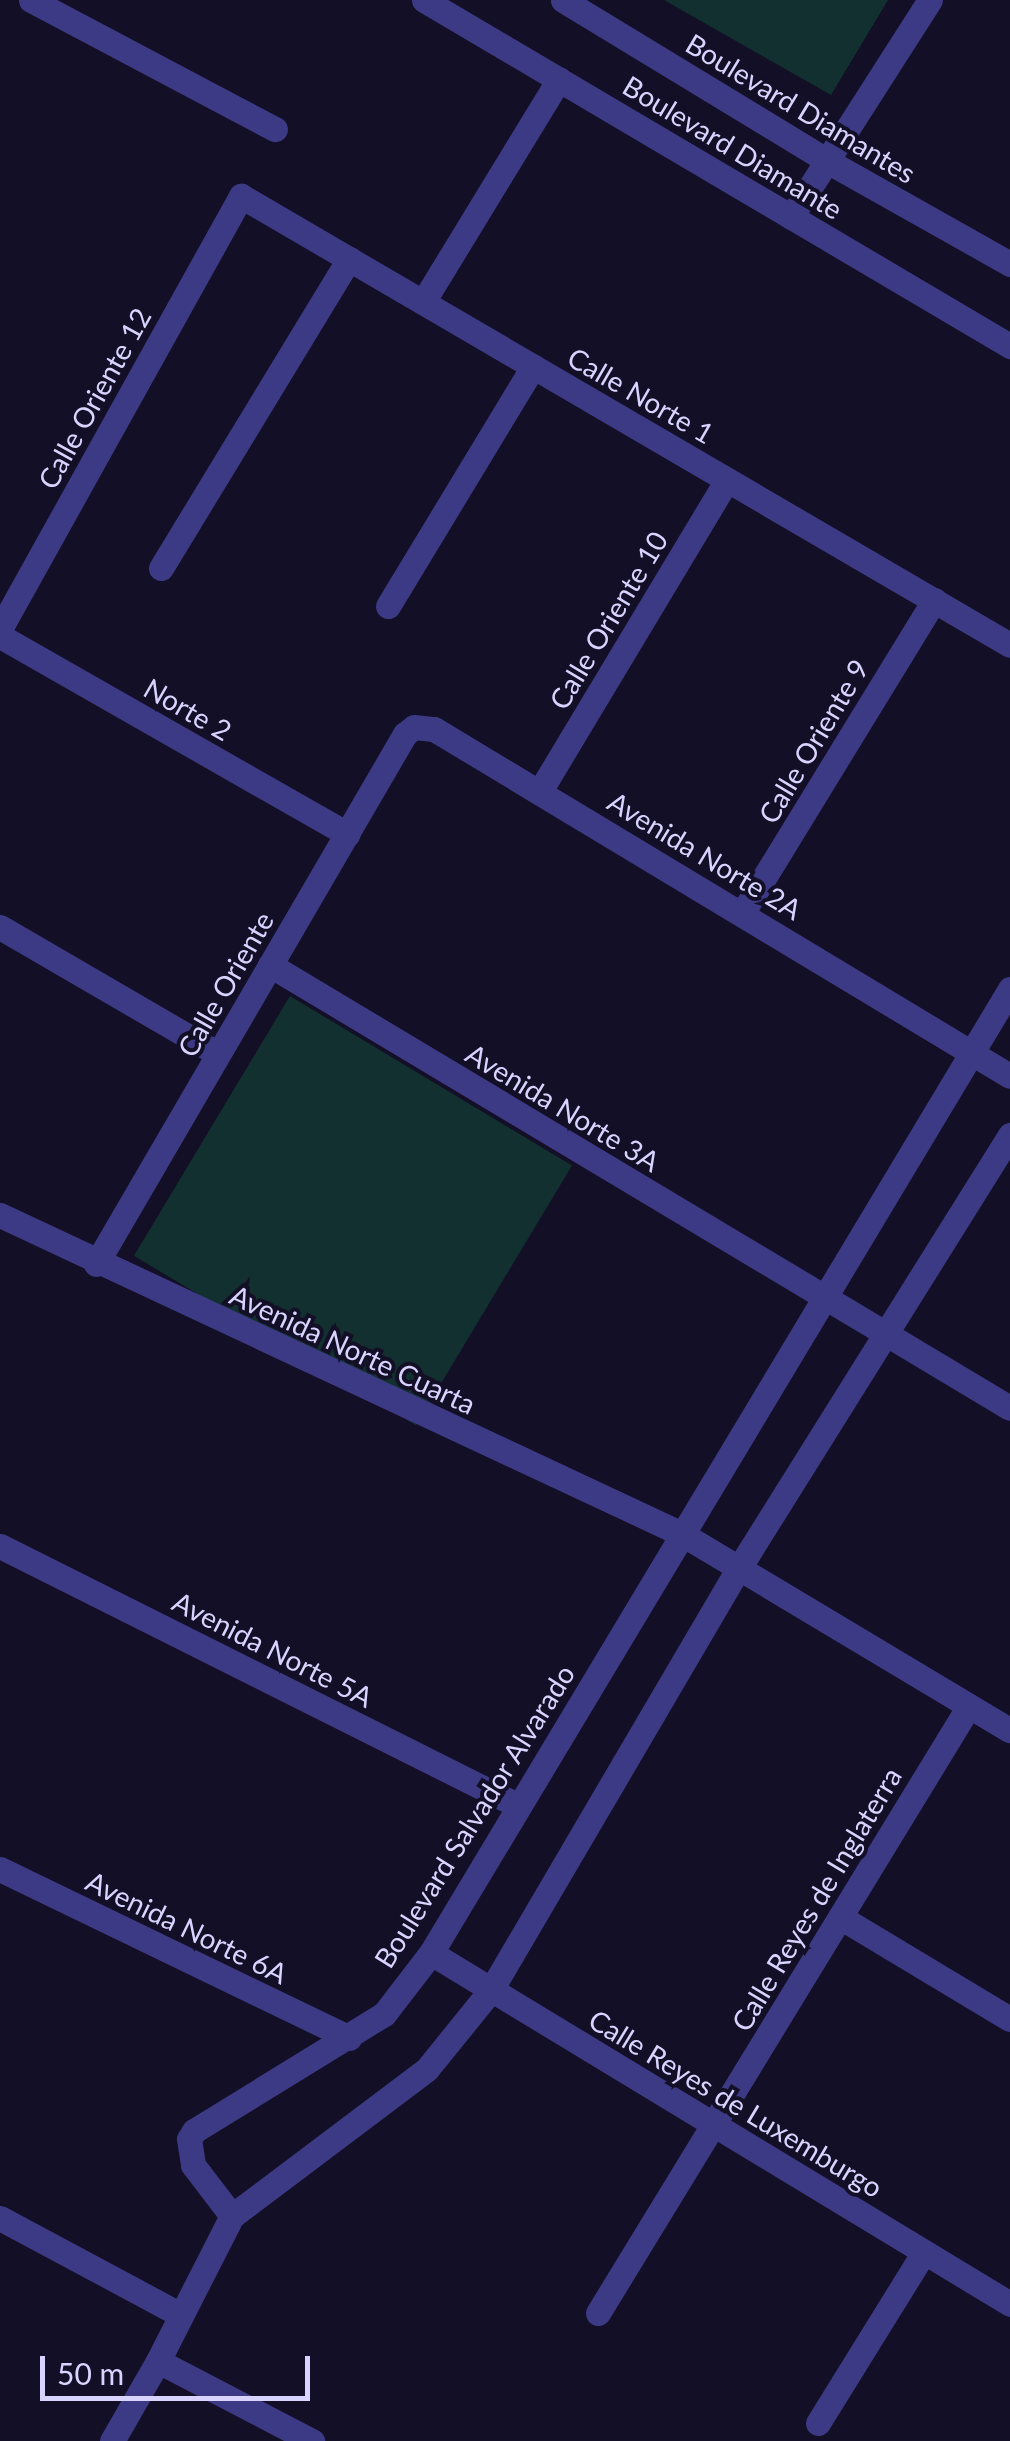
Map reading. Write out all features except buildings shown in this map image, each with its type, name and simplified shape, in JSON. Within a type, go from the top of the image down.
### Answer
[{"type":"street","points":[[32,0],[275,130]]},
{"type":"street","name":"Boulevard Diamante","points":[[424,0],[1010,346]]},
{"type":"street","name":"Boulevard Diamantes","points":[[564,0],[830,162],[1010,264]]},
{"type":"street","points":[[791,217],[830,162],[930,0]]},
{"type":"street","points":[[423,302],[559,79]]},
{"type":"street","name":"Calle Norte 1","points":[[241,196],[1010,645]]},
{"type":"street","name":"Calle Oriente 12","points":[[0,632],[241,196]]},
{"type":"street","points":[[161,568],[349,258]]},
{"type":"street","points":[[388,606],[533,367]]},
{"type":"street","name":"Calle Oriente 10","points":[[540,791],[727,480]]},
{"type":"street","name":"Calle Oriente 9","points":[[743,912],[934,600]]},
{"type":"street","name":"Norte 2","points":[[0,632],[347,834]]},
{"type":"street","name":"Avenida Norte 2A","points":[[405,734],[414,726],[434,729],[1010,1076]]},
{"type":"street","name":"Calle Oriente","points":[[96,1264],[405,734]]},
{"type":"street","points":[[0,928],[218,1054]]},
{"type":"street","name":"Avenida Norte 3A","points":[[270,965],[1010,1408]]},
{"type":"street","name":"Boulevard Salvador Alvarado","points":[[232,2216],[192,2165],[188,2148],[194,2131],[384,2014],[431,1953],[1010,990]]},
{"type":"street","points":[[112,2441],[232,2216],[427,2070],[491,1990],[739,1568],[888,1336],[1010,1135]]},
{"type":"street","name":"Avenida Norte Cuarta","points":[[0,1215],[96,1264],[682,1534],[1010,1730]]},
{"type":"street","name":"Avenida Norte 5A","points":[[0,1546],[518,1806]]},
{"type":"street","name":"Calle Reyes de Inglaterra","points":[[598,2313],[969,1706]]},
{"type":"street","name":"Avenida Norte 6A","points":[[0,1869],[349,2038]]},
{"type":"street","points":[[840,1917],[1010,2019]]},
{"type":"street","name":"Calle Reyes de Luxemburgo","points":[[431,1953],[1010,2304]]},
{"type":"street","points":[[0,2218],[179,2314]]},
{"type":"street","points":[[818,2423],[924,2252]]},
{"type":"street","points":[[158,2361],[312,2441]]},
{"type":"green space","points":[[664,0],[888,0],[831,95]]},
{"type":"green space","points":[[290,996],[572,1165],[416,1425],[134,1256]]}]
